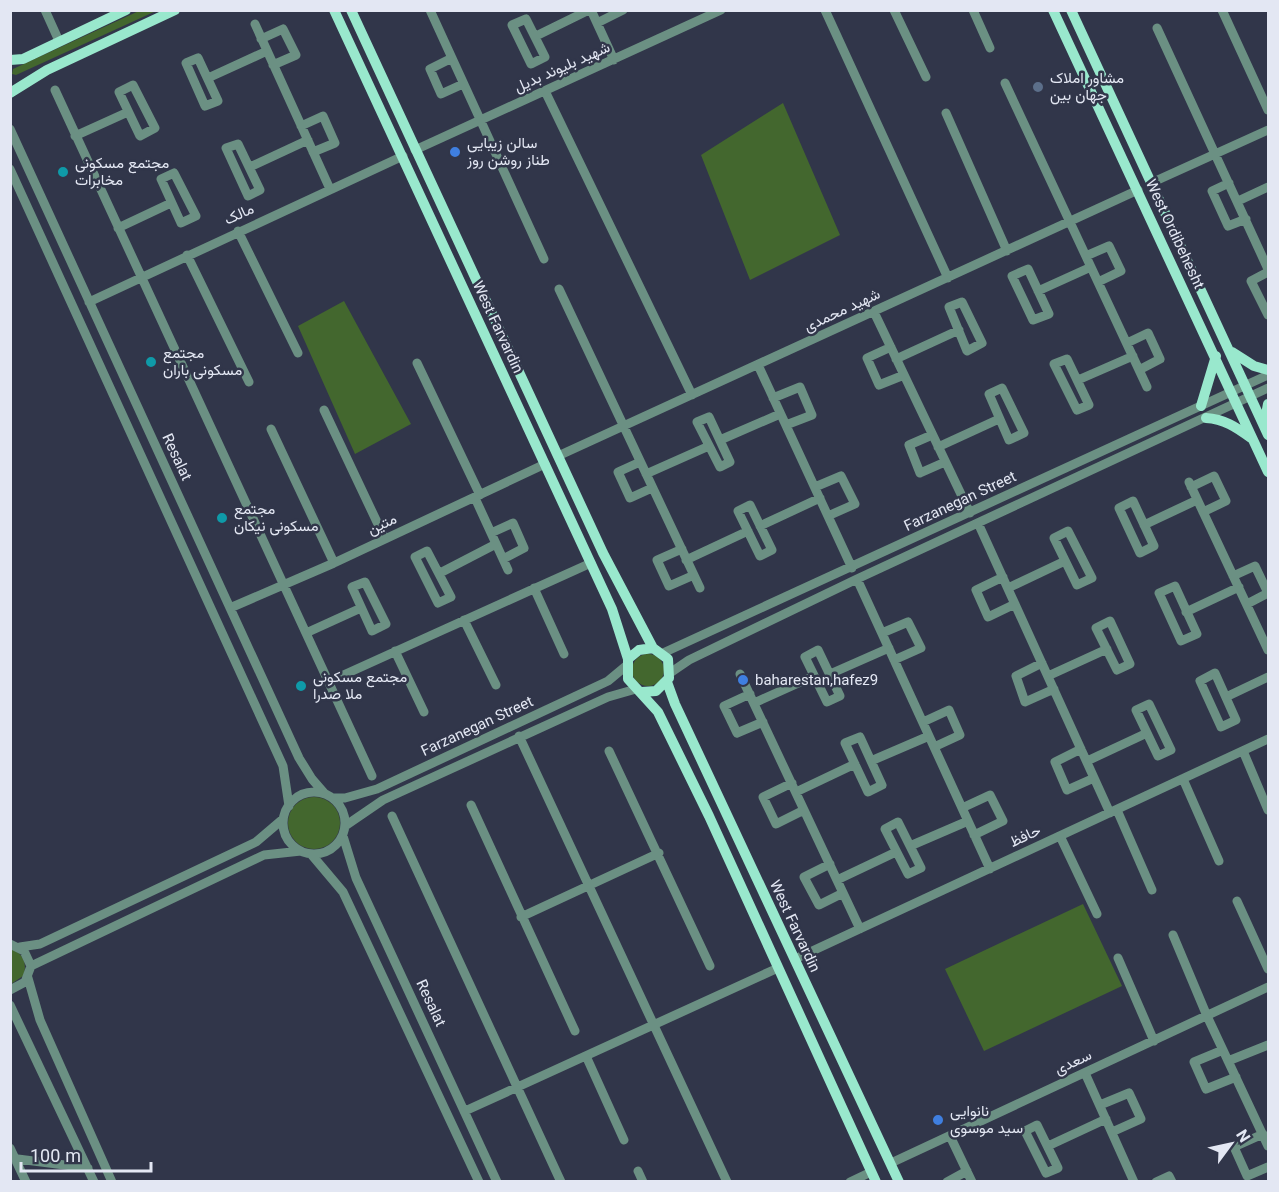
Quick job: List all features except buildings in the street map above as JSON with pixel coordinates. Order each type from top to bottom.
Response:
[{"type":"main road","points":[[10,60],[22,59],[126,10]]},
{"type":"main road","points":[[10,93],[47,70],[175,10]]},
{"type":"main road","name":"West Farvardin","points":[[334,10],[612,609],[627,663]]},
{"type":"main road","name":"West Farvardin","points":[[351,10],[603,553],[658,651]]},
{"type":"main road","name":"West Ordibehesht","points":[[1053,10],[1269,472]]},
{"type":"main road","name":"West Ordibehesht","points":[[1071,10],[1266,430]]},
{"type":"main road","points":[[1066,37],[1080,30]]},
{"type":"main road","points":[[1230,350],[1269,373]]},
{"type":"main road","points":[[1201,406],[1216,356]]},
{"type":"main road","points":[[1266,430],[1269,404]]},
{"type":"main road","points":[[1206,418],[1219,419],[1236,426],[1254,440]]},
{"type":"main road","points":[[639,690],[656,691],[669,677],[670,666],[658,651],[639,650],[627,663],[628,679],[658,712],[874,1177]]},
{"type":"main road","name":"West Farvardin","points":[[669,677],[675,704],[899,1182]]},
{"type":"street","points":[[45,10],[59,41]]},
{"type":"street","points":[[430,10],[544,259]]},
{"type":"street","points":[[536,36],[590,10],[614,60]]},
{"type":"street","points":[[597,23],[623,10]]},
{"type":"street","name":"شهید بلیوند بدیل","points":[[415,150],[721,10]]},
{"type":"street","points":[[825,10],[948,278]]},
{"type":"street","points":[[894,10],[926,77]]},
{"type":"street","points":[[973,10],[990,48]]},
{"type":"street","points":[[1222,10],[1269,110]]},
{"type":"street","points":[[526,19],[536,36],[545,57],[531,64],[512,25],[526,19]]},
{"type":"street","points":[[255,24],[330,189]]},
{"type":"street","points":[[1157,28],[1269,271],[1251,281],[1269,315]]},
{"type":"street","points":[[261,39],[284,29],[296,54],[273,65]]},
{"type":"street","points":[[208,78],[267,51]]},
{"type":"street","points":[[198,58],[208,78],[218,101],[205,106],[186,63],[198,58]]},
{"type":"street","points":[[452,58],[430,69],[437,86],[441,94],[464,84]]},
{"type":"street","points":[[1005,83],[1147,387]]},
{"type":"street","points":[[133,85],[155,128],[141,136],[128,112],[119,92],[133,85]]},
{"type":"street","points":[[55,90],[372,776]]},
{"type":"street","points":[[545,91],[692,395]]},
{"type":"street","points":[[75,135],[128,112]]},
{"type":"street","points":[[946,113],[1006,252]]},
{"type":"street","points":[[302,126],[323,116],[335,142],[314,152]]},
{"type":"street","name":"Resalat","points":[[10,129],[299,758],[312,779],[329,796]]},
{"type":"street","points":[[1151,183],[1269,130]]},
{"type":"street","points":[[250,167],[308,140]]},
{"type":"street","points":[[238,144],[250,167],[260,190],[248,196],[226,148],[238,144]]},
{"type":"street","name":"مالک","points":[[89,302],[403,156]]},
{"type":"street","name":"Resalat","points":[[10,170],[283,766],[289,806]]},
{"type":"street","points":[[174,172],[196,216],[181,223],[171,202],[161,180],[174,172]]},
{"type":"street","points":[[1229,183],[1212,190],[1224,218],[1228,226],[1246,219]]},
{"type":"street","points":[[1238,201],[1269,187]]},
{"type":"street","name":"شهید محمدی","points":[[558,456],[1138,190]]},
{"type":"street","points":[[118,228],[171,202]]},
{"type":"street","points":[[238,231],[298,353]]},
{"type":"street","points":[[1086,256],[1109,246],[1122,271],[1098,282]]},
{"type":"street","points":[[187,255],[249,382]]},
{"type":"street","points":[[1038,291],[1091,267]]},
{"type":"street","points":[[1028,269],[1038,291],[1049,314],[1033,320],[1012,276],[1028,269]]},
{"type":"street","points":[[560,289],[700,588]]},
{"type":"street","points":[[962,302],[982,343],[967,351],[959,330],[949,307],[962,302]]},
{"type":"street","points":[[874,312],[970,513]]},
{"type":"street","points":[[896,359],[959,330]]},
{"type":"street","points":[[1127,343],[1148,333],[1160,360],[1139,370]]},
{"type":"street","points":[[891,347],[867,358],[879,385],[904,375]]},
{"type":"street","points":[[1078,380],[1133,356]]},
{"type":"street","points":[[1067,359],[1078,380],[1089,405],[1077,410],[1053,364],[1067,359]]},
{"type":"street","points":[[417,363],[478,497],[508,570]]},
{"type":"street","points":[[758,365],[852,568]]},
{"type":"street","name":"Farzanegan Street","points":[[658,651],[852,568],[1269,373]]},
{"type":"street","points":[[773,398],[800,387],[812,415],[786,425]]},
{"type":"street","points":[[1002,388],[1024,433],[1009,440],[999,419],[989,394],[1002,388]]},
{"type":"street","name":"Farzanegan Street","points":[[669,677],[689,660],[857,579],[1269,388]]},
{"type":"street","points":[[324,410],[386,539]]},
{"type":"street","points":[[720,440],[780,414]]},
{"type":"street","points":[[709,417],[720,440],[729,463],[719,467],[698,421],[709,417]]},
{"type":"street","points":[[938,447],[999,419]]},
{"type":"street","points":[[271,429],[334,563]]},
{"type":"street","points":[[932,435],[909,445],[920,473],[945,462]]},
{"type":"street","points":[[646,474],[709,446]]},
{"type":"street","points":[[640,462],[618,472],[630,498],[652,488]]},
{"type":"street","name":"متین","points":[[230,608],[334,563],[545,465]]},
{"type":"street","points":[[814,487],[841,476],[855,504],[828,516]]},
{"type":"street","points":[[1203,512],[1226,501],[1214,476],[1190,485],[1269,650]]},
{"type":"street","points":[[760,526],[820,498]]},
{"type":"street","points":[[1144,525],[1197,500]]},
{"type":"street","points":[[1132,501],[1144,525],[1154,546],[1140,553],[1119,508],[1132,501]]},
{"type":"street","points":[[750,505],[760,526],[771,552],[759,556],[739,509],[750,505]]},
{"type":"street","points":[[491,533],[513,523],[524,548],[503,559]]},
{"type":"street","points":[[978,523],[1094,778],[1114,811],[1152,890]]},
{"type":"street","points":[[686,560],[748,531]]},
{"type":"street","points":[[1068,531],[1092,578],[1077,585],[1065,561],[1054,538],[1068,531]]},
{"type":"street","points":[[440,573],[496,544]]},
{"type":"street","points":[[682,549],[657,560],[669,586],[694,575]]},
{"type":"street","points":[[428,551],[440,573],[451,597],[438,603],[415,557],[428,551]]},
{"type":"street","points":[[1008,588],[1065,561]]},
{"type":"street","points":[[328,682],[591,563]]},
{"type":"street","points":[[1233,576],[1255,566],[1268,592],[1246,604]]},
{"type":"street","points":[[1003,577],[976,590],[988,617],[1015,604]]},
{"type":"street","points":[[857,579],[990,869]]},
{"type":"street","points":[[365,582],[386,624],[372,631],[361,608],[352,587],[365,582]]},
{"type":"street","points":[[1174,586],[1186,612],[1197,634],[1181,641],[1159,593],[1174,586]]},
{"type":"street","points":[[1186,612],[1239,587]]},
{"type":"street","points":[[534,588],[564,654]]},
{"type":"street","points":[[306,633],[361,608]]},
{"type":"street","points":[[464,620],[496,685]]},
{"type":"street","points":[[1110,621],[1130,664],[1117,670],[1107,649],[1096,628],[1110,621]]},
{"type":"street","points":[[882,633],[908,622],[921,648],[894,660]]},
{"type":"street","points":[[830,674],[889,648]]},
{"type":"street","points":[[1048,676],[1107,649]]},
{"type":"street","points":[[818,650],[830,674],[840,696],[827,702],[805,657],[818,650]]},
{"type":"street","points":[[395,651],[424,712]]},
{"type":"street","name":"Farzanegan Street","points":[[329,796],[345,798],[377,789],[608,681],[627,663]]},
{"type":"street","points":[[1042,663],[1016,676],[1025,702],[1054,690]]},
{"type":"street","points":[[740,674],[860,929]]},
{"type":"street","points":[[1215,674],[1226,697],[1236,720],[1221,727],[1200,681],[1215,674]]},
{"type":"street","points":[[763,722],[737,733],[724,706],[752,699],[814,676]]},
{"type":"street","points":[[1226,697],[1269,677]]},
{"type":"street","name":"Farzanegan Street","points":[[344,831],[383,800],[608,697],[639,690]]},
{"type":"street","points":[[1149,704],[1171,750],[1158,756],[1147,733],[1136,710],[1149,704]]},
{"type":"street","points":[[923,722],[949,710],[960,735],[934,747]]},
{"type":"street","points":[[1087,761],[1147,733]]},
{"type":"street","points":[[519,736],[727,1182]]},
{"type":"street","points":[[871,761],[929,736]]},
{"type":"street","points":[[860,737],[871,761],[882,785],[868,792],[845,743],[860,737]]},
{"type":"street","name":"حافظ","points":[[795,959],[1269,739]]},
{"type":"street","points":[[1081,749],[1055,762],[1067,790],[1094,778]]},
{"type":"street","points":[[609,751],[659,853],[710,966]]},
{"type":"street","points":[[1243,752],[1269,810]]},
{"type":"street","points":[[804,810],[776,824],[763,797],[794,788],[855,764]]},
{"type":"street","points":[[1183,779],[1220,861]]},
{"type":"street","points":[[14,944],[40,944],[256,842],[283,819],[289,806],[298,796],[307,792],[329,796],[340,806],[344,831],[330,850],[264,855],[31,966]]},
{"type":"street","points":[[962,808],[990,795],[1003,821],[974,835]]},
{"type":"street","points":[[471,805],[575,1030]]},
{"type":"street","points":[[392,816],[561,1182]]},
{"type":"street","points":[[283,819],[289,841],[306,852]]},
{"type":"street","points":[[910,846],[968,821]]},
{"type":"street","points":[[898,822],[910,846],[921,868],[908,874],[885,829],[898,822]]},
{"type":"street","name":"Resalat","points":[[344,831],[356,878],[497,1182]]},
{"type":"street","points":[[1060,836],[1097,914]]},
{"type":"street","name":"Resalat","points":[[306,852],[343,892],[479,1182]]},
{"type":"street","points":[[837,880],[896,852]]},
{"type":"street","points":[[521,917],[659,853]]},
{"type":"street","points":[[830,864],[804,877],[819,905],[843,893]]},
{"type":"street","points":[[1237,901],[1269,969]]},
{"type":"street","points":[[1173,935],[1207,1016],[1269,1146]]},
{"type":"street","points":[[10,990],[22,986],[28,978],[31,966],[28,956],[14,944]]},
{"type":"street","points":[[1118,958],[1154,1041]]},
{"type":"street","points":[[465,1111],[778,968]]},
{"type":"street","points":[[28,978],[40,1020],[112,1182]]},
{"type":"street","name":"سعدی","points":[[891,1163],[1269,987]]},
{"type":"street","points":[[10,1005],[94,1182]]},
{"type":"street","points":[[1228,1061],[1269,1045]]},
{"type":"street","points":[[1223,1050],[1194,1062],[1206,1089],[1236,1077]]},
{"type":"street","points":[[586,1056],[624,1140]]},
{"type":"street","points":[[1085,1073],[1134,1182]]},
{"type":"street","points":[[1100,1105],[1129,1093],[1141,1119],[1112,1132]]},
{"type":"street","points":[[1048,1146],[1106,1119]]},
{"type":"street","points":[[1037,1125],[1048,1146],[1058,1168],[1046,1173],[1025,1131],[1037,1125]]},
{"type":"street","points":[[1263,1134],[1234,1147],[1247,1176],[1269,1167]]},
{"type":"street","points":[[950,1136],[972,1182]]},
{"type":"street","points":[[10,1148],[26,1182]]},
{"type":"street","points":[[13,1158],[88,1168]]},
{"type":"street","points":[[638,1171],[643,1182]]},
{"type":"street","points":[[947,1182],[967,1171]]},
{"type":"street","points":[[1156,1182],[1169,1176],[1172,1182]]},
{"type":"street","points":[[850,1182],[874,1177]]},
{"type":"green space","points":[[141,10],[156,11],[16,75],[12,74],[13,69]]},
{"type":"green space","points":[[783,103],[840,235],[750,280],[701,155]]},
{"type":"green space","points":[[344,301],[411,424],[355,454],[298,326]]},
{"type":"green space","points":[[648,654],[659,659],[664,670],[659,681],[648,686],[637,681],[632,670],[637,659]]},
{"type":"green space","points":[[309,797],[319,797],[333,804],[340,823],[333,842],[319,849],[309,849],[299,845],[292,838],[288,828],[288,818],[292,808],[299,801]]},
{"type":"green space","points":[[1083,904],[1122,986],[984,1051],[945,969]]},
{"type":"green space","points":[[11,949],[21,956],[25,967],[23,976],[11,984]]},
{"type":"place","name":"مشاور املاک جهان بین","points":[[1038,87]]},
{"type":"place","name":"سالن زیبایی طناز روشن روز","points":[[455,152]]},
{"type":"place","name":"مجتمع مسکونی مخابرات","points":[[63,172]]},
{"type":"place","name":"مجتمع مسکونی باران","points":[[151,362]]},
{"type":"place","name":"مجتمع مسکونی نیکان","points":[[222,518]]},
{"type":"place","name":"baharestan,hafez9","points":[[743,680]]},
{"type":"place","name":"مجتمع مسکونی ملا صدرا","points":[[301,686]]},
{"type":"place","name":"نانوایی سید موسوی","points":[[938,1120]]}]
